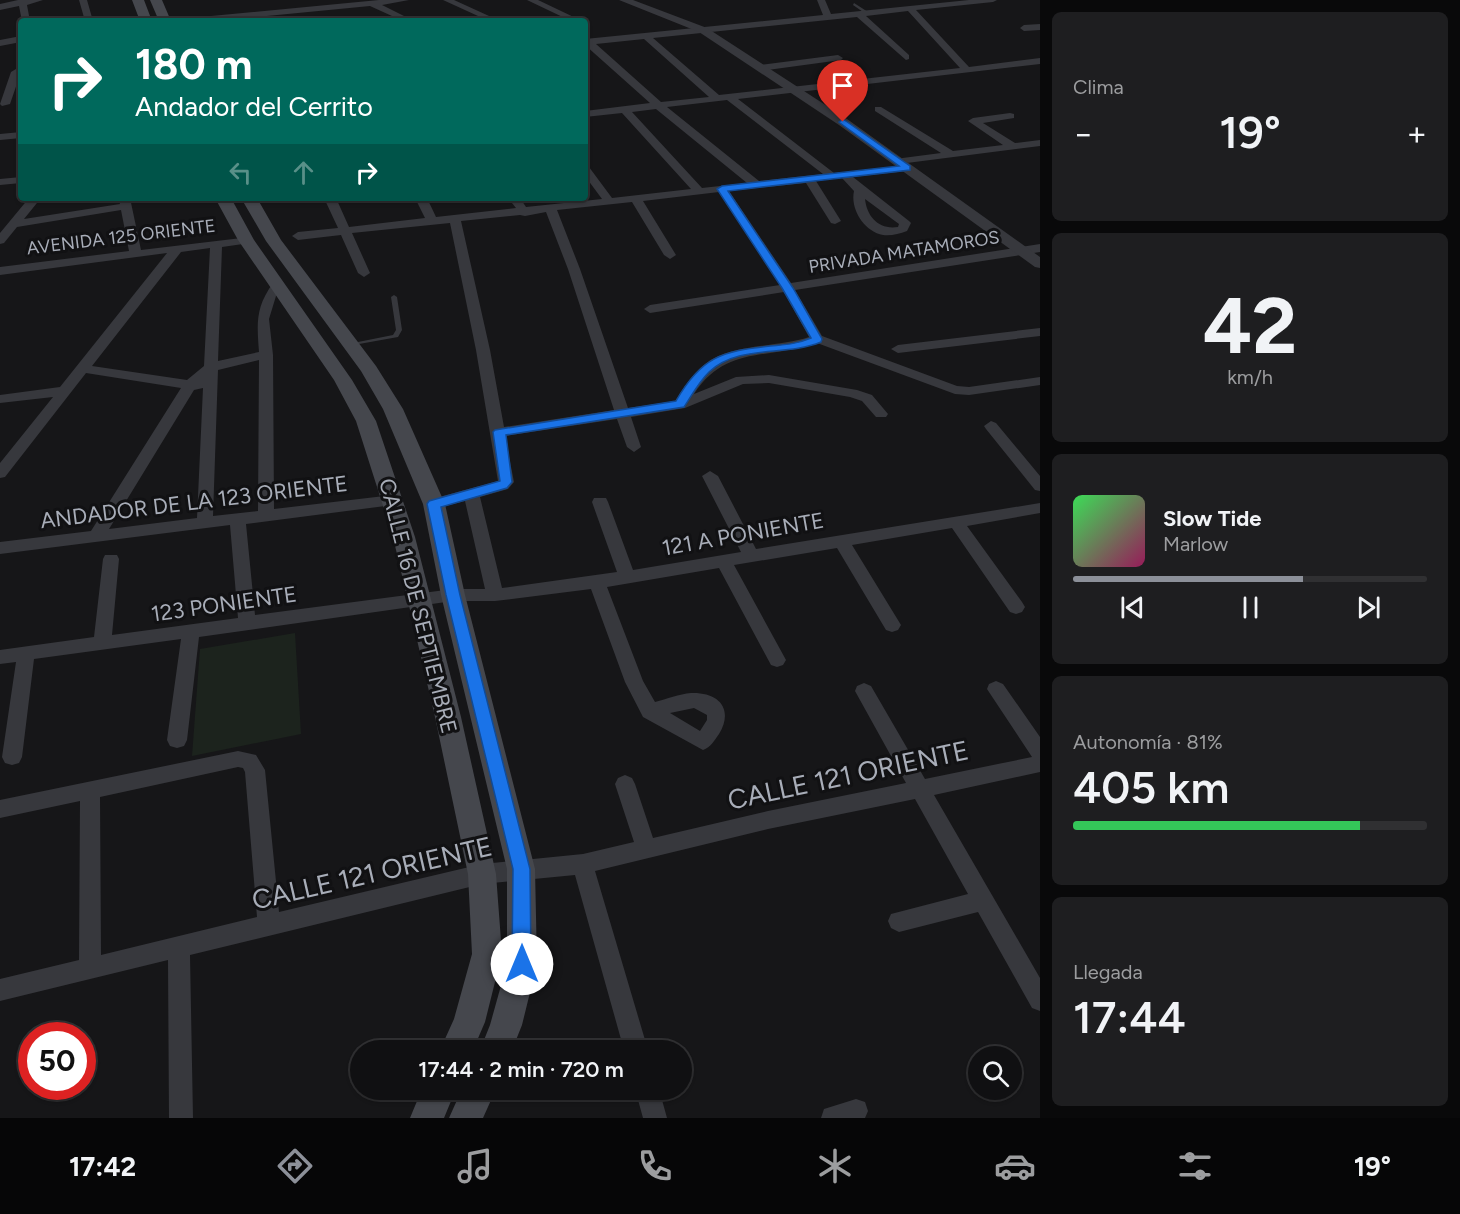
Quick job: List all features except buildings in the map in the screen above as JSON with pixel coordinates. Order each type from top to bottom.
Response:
[{"type":"main road","points":[[138,0],[145,18]]},
{"type":"main road","points":[[156,0],[164,18]]},
{"type":"main road","name":"CALLE 16 DE SEPTIEMBRE","points":[[225,201],[246,240],[343,380],[366,421],[393,500],[448,717],[482,874],[488,954],[469,1022],[461,1040]]},
{"type":"main road","name":"CALLE 16 DE SEPTIEMBRE","points":[[251,201],[274,241],[369,370],[393,409],[434,504],[453,595],[521,869],[522,964],[500,1040]]},
{"type":"main road","points":[[427,1118],[434,1100]]},
{"type":"main road","points":[[466,1118],[474,1100]]},
{"type":"street","points":[[0,4],[39,0]]},
{"type":"street","points":[[83,0],[88,18]]},
{"type":"street","points":[[282,0],[317,17]]},
{"type":"street","points":[[231,18],[367,2],[405,0]]},
{"type":"street","points":[[447,0],[489,18]]},
{"type":"street","points":[[531,0],[571,18]]},
{"type":"street","points":[[624,0],[703,30],[760,68],[797,89],[1040,264]]},
{"type":"street","points":[[821,0],[828,17]]},
{"type":"street","points":[[870,0],[885,11]]},
{"type":"street","points":[[588,42],[910,9],[936,3],[993,0]]},
{"type":"street","points":[[19,1],[25,18]]},
{"type":"street","points":[[367,2],[403,18]]},
{"type":"street","points":[[910,9],[966,69]]},
{"type":"street","points":[[863,13],[906,57]]},
{"type":"street","points":[[1024,28],[1040,27]]},
{"type":"street","points":[[591,30],[604,40]]},
{"type":"street","points":[[646,36],[717,99]]},
{"type":"street","points":[[0,43],[18,40]]},
{"type":"street","points":[[588,43],[659,106],[757,185]]},
{"type":"street","points":[[760,68],[838,58]]},
{"type":"street","points":[[588,114],[1040,61]]},
{"type":"street","points":[[0,75],[18,72]]},
{"type":"street","points":[[3,104],[18,72]]},
{"type":"street","points":[[729,97],[833,177]]},
{"type":"street","points":[[3,104],[18,102]]},
{"type":"street","points":[[878,109],[952,155]]},
{"type":"street","points":[[624,110],[700,192]]},
{"type":"street","points":[[1010,116],[973,121],[1014,147]]},
{"type":"street","points":[[0,137],[18,135]]},
{"type":"street","points":[[298,236],[525,213],[846,176],[952,155],[1040,143]]},
{"type":"street","points":[[588,173],[610,202]]},
{"type":"street","points":[[846,176],[860,190]]},
{"type":"street","points":[[809,179],[835,221]]},
{"type":"street","points":[[0,182],[18,180]]},
{"type":"street","points":[[722,189],[788,288],[817,339],[955,390],[969,391],[1040,381]]},
{"type":"street","points":[[636,199],[670,255]]},
{"type":"street","points":[[0,240],[32,201]]},
{"type":"street","points":[[331,201],[364,273]]},
{"type":"street","points":[[422,201],[432,222]]},
{"type":"street","points":[[516,201],[525,213]]},
{"type":"street","points":[[13,224],[125,202],[136,254]]},
{"type":"street","points":[[551,210],[574,268],[634,447]]},
{"type":"street","points":[[434,504],[472,495],[506,482],[499,432],[455,220]]},
{"type":"street","name":"AVENIDA 125 ORIENTE","points":[[0,271],[246,240]]},
{"type":"street","points":[[204,523],[216,244]]},
{"type":"street","points":[[0,473],[178,248]]},
{"type":"street","name":"PRIVADA MATAMOROS","points":[[650,309],[1040,248]]},
{"type":"street","points":[[266,516],[266,355],[263,319],[270,296],[277,286]]},
{"type":"street","points":[[898,349],[1040,332]]},
{"type":"street","points":[[680,405],[690,387],[705,369],[721,359],[736,353],[801,346],[817,339]]},
{"type":"street","points":[[96,537],[190,384],[200,373],[212,366],[266,355]]},
{"type":"street","points":[[84,369],[210,388]]},
{"type":"street","points":[[499,432],[680,405],[741,380],[769,379],[852,393],[867,398],[881,414]]},
{"type":"street","points":[[0,399],[66,391]]},
{"type":"street","points":[[991,426],[1040,486]]},
{"type":"street","points":[[710,476],[751,556]]},
{"type":"street","points":[[472,495],[495,595]]},
{"type":"street","name":"ANDADOR DE LA 123 ORIENTE","points":[[0,548],[393,500]]},
{"type":"street","points":[[600,502],[627,577]]},
{"type":"street","name":"121 A PONIENTE","points":[[453,595],[495,595],[597,582],[1040,508]]},
{"type":"street","points":[[238,520],[247,623]]},
{"type":"street","points":[[955,521],[1016,608]]},
{"type":"street","points":[[840,540],[892,625]]},
{"type":"street","points":[[102,644],[111,559]]},
{"type":"street","points":[[724,561],[777,660]]},
{"type":"street","points":[[597,582],[634,682],[650,711]]},
{"type":"street","name":"123 PONIENTE","points":[[0,657],[453,595]]},
{"type":"street","points":[[177,740],[191,632]]},
{"type":"street","points":[[12,757],[26,654]]},
{"type":"street","points":[[996,689],[1040,753]]},
{"type":"street","points":[[864,691],[1040,1000]]},
{"type":"street","points":[[0,809],[238,759],[249,761],[255,770],[269,926]]},
{"type":"street","name":"CALLE 121 ORIENTE","points":[[0,990],[482,874],[583,864],[768,820],[1040,764]]},
{"type":"street","points":[[625,784],[646,848]]},
{"type":"street","points":[[90,791],[90,969]]},
{"type":"street","points":[[583,864],[633,1040]]},
{"type":"street","points":[[899,921],[983,901]]},
{"type":"street","points":[[179,948],[181,1118]]},
{"type":"street","points":[[650,1100],[655,1118]]},
{"type":"street","points":[[833,1118],[856,1111]]},
{"type":"lane","points":[[854,4],[863,13]]},
{"type":"lane","points":[[349,345],[396,336],[399,330],[394,297]]},
{"type":"shaded area","points":[[295,633],[301,734],[192,756],[200,649]]},
{"type":"route","points":[[522,964],[521,869],[453,595],[434,504],[472,495],[506,482],[499,432],[680,405],[690,387],[705,369],[721,359],[736,353],[801,346],[817,339],[788,288],[722,189],[907,168],[843,122]]}]
